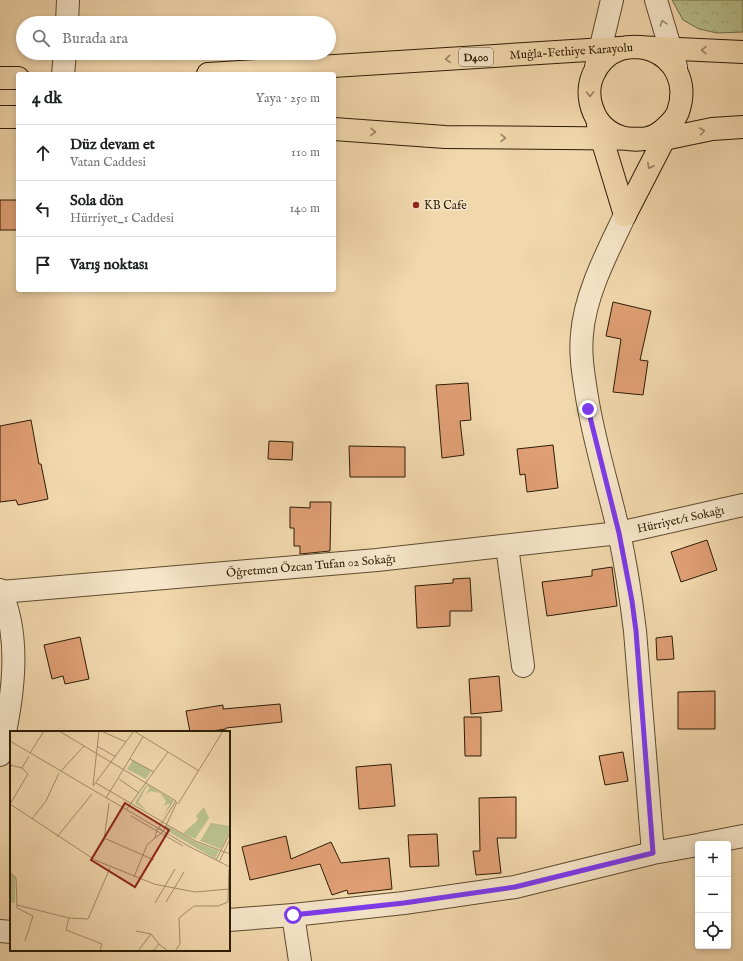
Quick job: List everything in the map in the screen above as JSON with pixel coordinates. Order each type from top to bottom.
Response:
[{"type":"highway","name":"Muğla-Fethiye Karayolu","points":[[239,72],[636,47],[743,52]]},
{"type":"highway","points":[[636,47],[651,49],[664,56],[669,61],[678,74],[682,89],[682,97],[678,112],[625,215],[589,94],[594,73],[598,66],[608,56],[622,49],[636,47]]},
{"type":"highway","points":[[0,78],[16,78]]},
{"type":"highway","points":[[595,115],[599,122],[611,132],[618,136],[633,140],[656,135],[666,128],[674,119]]},
{"type":"highway","points":[[0,117],[16,117]]},
{"type":"highway","points":[[336,129],[445,137],[664,140],[712,129],[743,127]]},
{"type":"street","points":[[67,16],[68,0]]},
{"type":"street","points":[[594,73],[612,0]]},
{"type":"street","points":[[656,0],[678,74]]},
{"type":"street","points":[[63,72],[64,60]]},
{"type":"street","points":[[625,215],[607,252],[594,284],[586,311],[582,333],[581,361],[588,409],[619,533],[632,601],[636,631],[653,853]]},
{"type":"street","name":"Hürriyet/1 Sokağı","points":[[619,533],[743,505]]},
{"type":"street","name":"Öğretmen Özcan Tufan 02 Sokağı","points":[[1,591],[377,560],[619,533]]},
{"type":"street","points":[[507,546],[523,666]]},
{"type":"street","points":[[0,755],[9,711],[13,655],[12,631],[8,611],[1,591]]},
{"type":"street","points":[[717,841],[743,836]]},
{"type":"street","points":[[230,920],[404,903],[515,887],[653,853],[695,846]]},
{"type":"street","points":[[293,915],[300,961]]},
{"type":"street","points":[[0,931],[10,932]]},
{"type":"green space","points":[[672,0],[743,0],[743,32],[717,33],[699,29],[683,20]]},
{"type":"building","points":[[0,200],[16,200],[16,230],[0,230]]},
{"type":"building","points":[[613,302],[651,311],[640,360],[648,361],[643,395],[613,392],[621,339],[606,336]]},
{"type":"building","points":[[468,383],[471,420],[460,421],[464,455],[442,458],[436,385]]},
{"type":"building","points":[[31,420],[39,464],[41,464],[48,499],[18,505],[16,500],[0,502],[0,426]]},
{"type":"building","points":[[269,441],[293,442],[292,460],[268,459]]},
{"type":"building","points":[[553,445],[558,488],[527,492],[525,474],[520,475],[517,449]]},
{"type":"building","points":[[349,446],[405,447],[405,477],[350,477]]},
{"type":"building","points":[[310,502],[331,502],[330,551],[300,554],[300,546],[294,546],[294,528],[290,528],[290,507],[310,508]]},
{"type":"building","points":[[707,540],[717,570],[681,582],[671,552]]},
{"type":"building","points":[[612,567],[617,606],[547,616],[542,582],[592,576],[592,570]]},
{"type":"building","points":[[470,578],[472,611],[450,611],[450,626],[417,628],[415,586],[453,583],[453,579]]},
{"type":"building","points":[[672,636],[674,659],[657,660],[656,638]]},
{"type":"building","points":[[80,637],[89,679],[65,684],[63,676],[52,679],[44,645]]},
{"type":"building","points":[[499,676],[502,711],[471,714],[469,679]]},
{"type":"building","points":[[715,691],[715,729],[678,729],[678,692]]},
{"type":"building","points":[[280,704],[282,722],[212,731],[190,731],[186,711],[223,705],[223,709]]},
{"type":"building","points":[[464,717],[481,717],[481,756],[465,756]]},
{"type":"building","points":[[623,752],[628,781],[605,785],[599,756]]},
{"type":"building","points":[[391,764],[395,806],[359,809],[356,767]]},
{"type":"building","points":[[516,797],[516,838],[497,838],[501,873],[476,875],[473,851],[480,851],[479,798]]},
{"type":"building","points":[[437,834],[439,866],[410,867],[408,835]]},
{"type":"building","points":[[286,836],[291,859],[331,842],[341,863],[389,858],[392,889],[348,894],[347,890],[332,895],[320,864],[250,880],[242,847]]},
{"type":"place","name":"KB Cafe","points":[[416,205]]},
{"type":"route","points":[[293,915],[404,903],[515,887],[653,853],[636,631],[632,601],[619,533],[588,409]]}]
